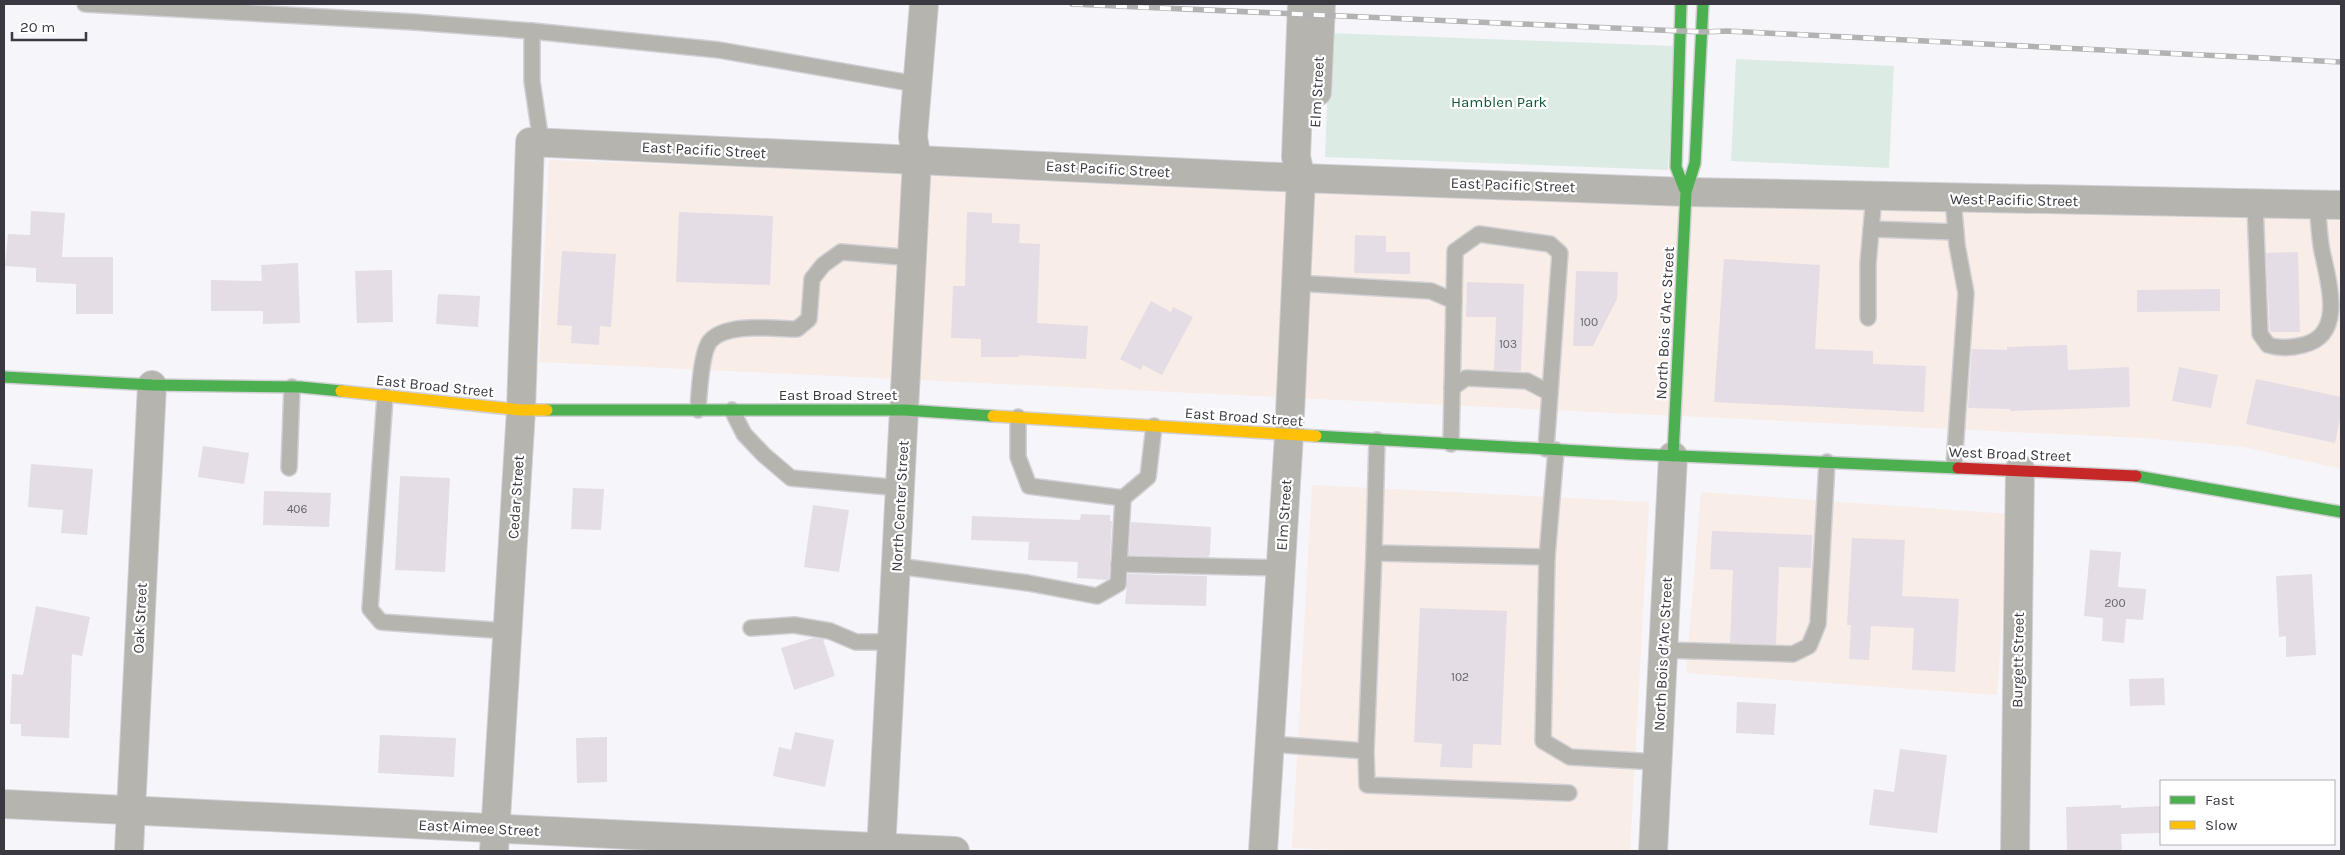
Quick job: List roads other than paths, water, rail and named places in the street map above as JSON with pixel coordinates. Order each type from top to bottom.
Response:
[{"type":"main road","name":"North Bois d'Arc Street","points":[[1681,4],[1676,166],[1686,192]]},
{"type":"main road","name":"North Bois d'Arc Street","points":[[1673,456],[1686,192],[1695,163],[1704,32],[1703,4]]},
{"type":"main road","name":"East Broad Street","points":[[4,377],[152,385],[292,387],[521,410],[905,410],[1289,436],[1673,456]]},
{"type":"main road","name":"West Broad Street","points":[[1673,456],[1954,466],[2147,476],[2341,510]]},
{"type":"street","name":"North Center Street","points":[[881,850],[917,160],[913,138],[924,4]]},
{"type":"street","name":"North Center Street","points":[[917,160],[931,134],[939,4]]},
{"type":"street","name":"Elm Street","points":[[1263,851],[1289,436],[1301,178],[1296,157],[1302,4]]},
{"type":"street","name":"Elm Street","points":[[1301,178],[1314,151],[1322,4]]},
{"type":"street","name":"East Pacific Street","points":[[536,142],[1301,178],[1686,192]]},
{"type":"street","name":"Cedar Street","points":[[495,840],[536,142]]},
{"type":"street","name":"West Pacific Street","points":[[1686,192],[2329,205]]},
{"type":"street","name":"Oak Street","points":[[129,851],[152,385]]},
{"type":"street","name":"North Bois d’Arc Street","points":[[1653,851],[1673,456]]},
{"type":"street","name":"Burgett Street","points":[[2015,851],[2020,469]]},
{"type":"street","name":"East Aimee Street","points":[[4,804],[130,811],[495,840],[955,851]]},
{"type":"lane","points":[[86,4],[532,31],[719,50],[916,84]]},
{"type":"lane","points":[[532,31],[532,81],[536,142]]},
{"type":"lane","points":[[1868,318],[1868,264],[1874,196]]},
{"type":"lane","points":[[1953,198],[1956,232],[1966,293],[1954,466]]},
{"type":"lane","points":[[2255,203],[2260,334],[2268,345],[2289,348],[2320,340],[2337,329],[2334,305],[2321,246],[2329,205]]},
{"type":"lane","points":[[1871,229],[1956,232]]},
{"type":"lane","points":[[1451,444],[1455,251],[1479,234],[1550,244],[1560,253],[1550,393],[1551,450],[1543,741],[1570,757],[1658,762]]},
{"type":"lane","points":[[698,410],[700,379],[709,342],[719,334],[733,329],[797,329],[809,319],[812,279],[823,265],[841,252],[912,258]]},
{"type":"lane","points":[[1296,283],[1431,291],[1454,302]]},
{"type":"lane","points":[[1452,388],[1466,378],[1527,381],[1550,393]]},
{"type":"lane","points":[[289,468],[292,387]]},
{"type":"lane","points":[[385,396],[370,609],[381,622],[507,631]]},
{"type":"lane","points":[[732,410],[744,434],[764,455],[791,478],[901,488]]},
{"type":"lane","points":[[1018,417],[1018,457],[1029,486],[1123,498]]},
{"type":"lane","points":[[897,566],[1028,583],[1097,596],[1118,584],[1123,498],[1148,477],[1154,426]]},
{"type":"lane","points":[[1377,440],[1366,751],[1367,785],[1569,793]]},
{"type":"lane","points":[[1663,650],[1794,654],[1809,646],[1818,624],[1827,462]]},
{"type":"lane","points":[[1374,553],[1547,557]]},
{"type":"lane","points":[[1119,564],[1281,568]]},
{"type":"lane","points":[[752,628],[794,625],[830,631],[856,642],[892,642]]},
{"type":"lane","points":[[1270,744],[1366,751]]},
{"type":"railway","points":[[1072,4],[1703,32],[1727,31],[2341,62]]},
{"type":"park label","name":"Hamblen Park","points":[[1499,102]]}]
